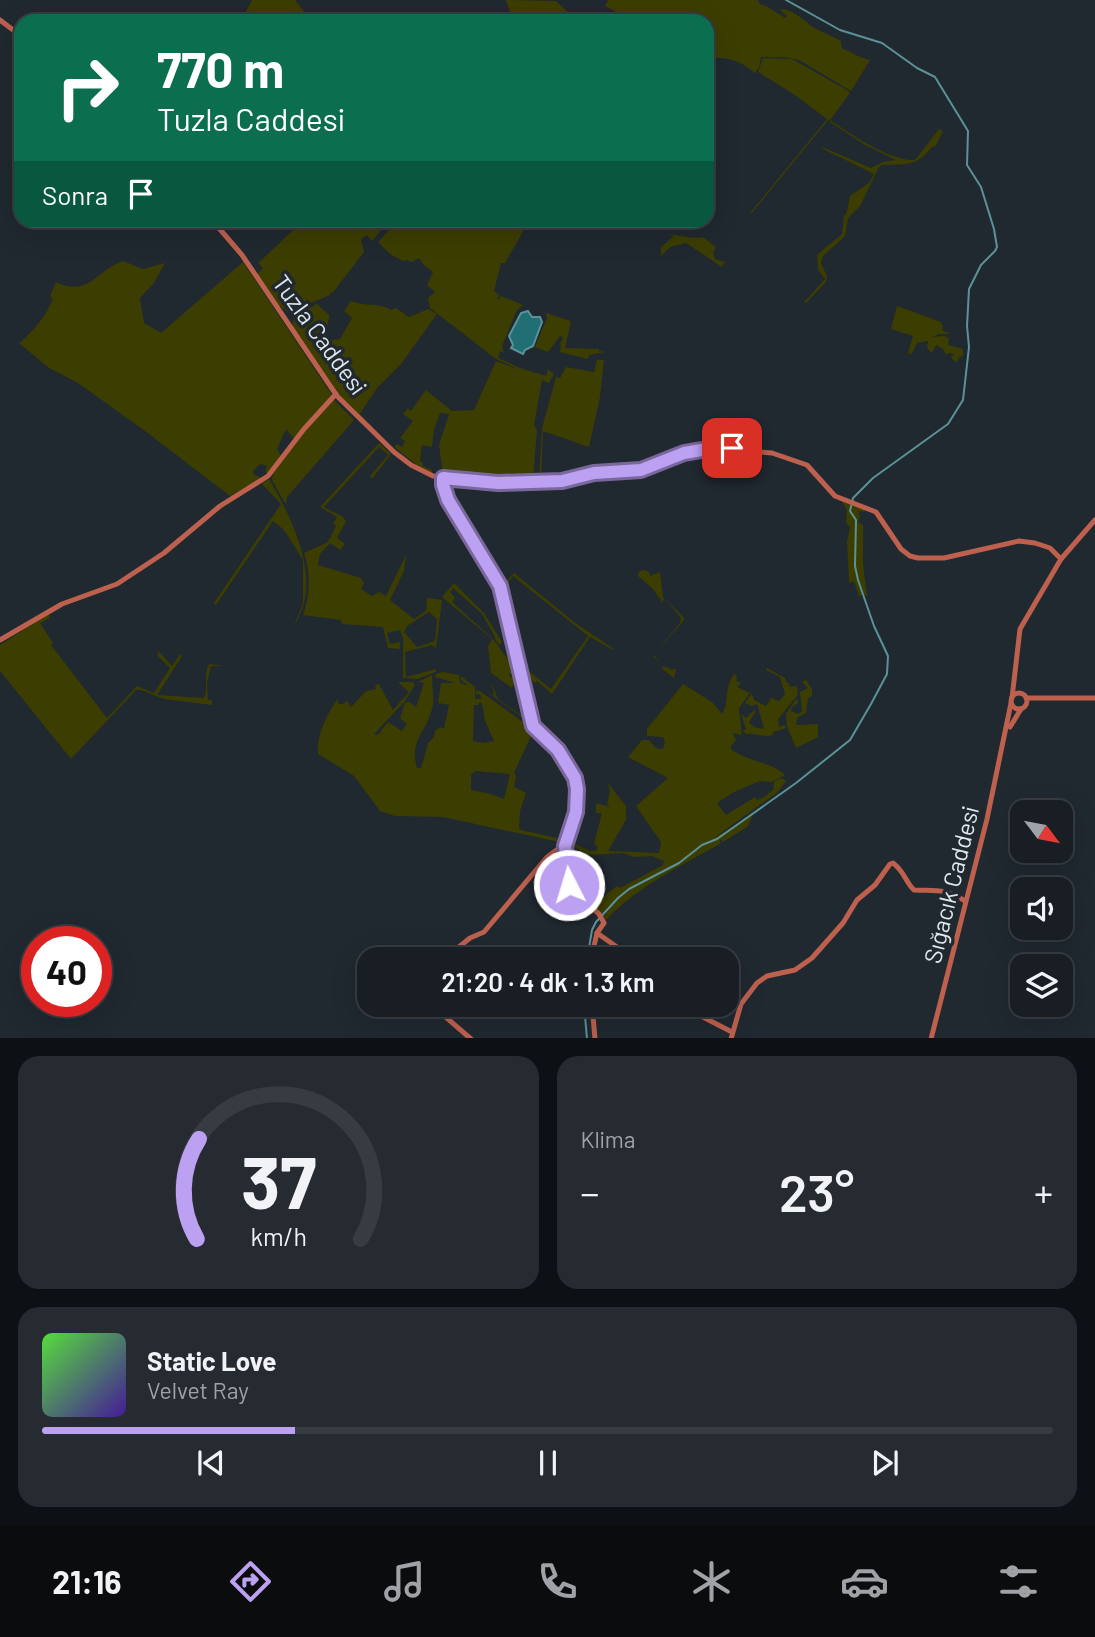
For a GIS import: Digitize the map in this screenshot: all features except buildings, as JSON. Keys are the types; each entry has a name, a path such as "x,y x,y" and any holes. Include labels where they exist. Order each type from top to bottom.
{"street":[{"path":"0,20 14,31"},
{"name":"Tuzla Caddesi","path":"219,228 242,255 335,394 411,465 433,476 498,483 562,481 594,473 641,470 684,453 713,448 772,453 800,461 814,471 835,496 876,512 884,520 901,549 918,558 944,558 1019,541 1035,542 1050,548 1061,559"},
{"path":"0,640 62,604 117,583 164,553 220,506 268,476 335,394"},
{"path":"443,478 448,500 500,586 533,726 558,750 575,778 576,812 565,846 570,888 599,914 604,923 597,933 594,947"},
{"path":"1005,740 1020,629 1061,559 1095,520"},
{"path":"1005,740 1013,720 1023,707 1024,696 1014,683"},
{"path":"1011,701 1017,694 1045,699 1095,698"},
{"path":"1011,701 1014,707 1023,707 1045,699"},
{"name":"Sığacık Caddesi","path":"931,1038 1005,740"},
{"path":"459,947 484,932 547,857 565,846"},
{"path":"702,1017 732,1035 741,1004 757,983 767,976 795,970 812,958 843,923 857,900 870,891 890,864 893,863 904,872 914,890 933,888 955,894 965,901"},
{"path":"597,933 617,947"},
{"path":"446,1017 471,1038"},
{"path":"593,1017 595,1038"}],"shaded area":[{"path":"252,0 295,0 306,14 245,14"},
{"path":"506,0 556,1 570,14 511,14"},
{"path":"608,0 758,0 760,4 785,18 787,16 779,9 794,13 815,28 841,41 843,49 870,60 851,91 799,60 783,57 761,57 755,73 733,60 714,58 714,14 613,14 615,11 605,6"},
{"path":"763,58 792,59 847,90 850,93 830,120 871,146 895,157 915,160 939,129 943,131 935,147 916,161 879,167 860,206 848,218 845,236 823,256 821,263 827,276 826,282 806,303 804,302 825,279 818,270 817,255 842,234 850,196 869,183 874,174 820,146 871,168 896,160 865,145 830,122 829,119 751,214 827,119 758,72"},
{"path":"296,228 383,228 372,241 367,235 361,239 364,252 334,291 288,312 278,305 257,274 263,268 258,263"},
{"path":"391,228 525,228 505,263 501,263 494,291 500,296 497,298 499,300 501,296 523,305 517,310 502,346 504,353 500,351 498,358 546,376 548,369 554,374 549,383 542,380 534,425 537,430 533,480 497,481 456,475 443,476 439,445 449,414 440,413 432,447 422,445 420,461 423,466 432,470 432,473 394,447 397,444 402,447 405,441 400,438 413,421 403,414 408,408 411,411 426,390 452,411 474,410 496,361 522,371 496,359 430,308 428,298 435,292 427,285 433,272 419,258 412,262 403,261 390,254 378,242"},
{"path":"666,234 703,237 716,247 713,253 715,259 725,262 722,267 686,243 670,247 661,256 661,247 674,236"},
{"path":"123,261 143,269 165,263 154,283 140,298 144,323 161,333 243,262 332,395 294,439 286,429 277,449 282,457 269,473 265,472 267,466 260,464 253,471 254,475 262,478 230,496 145,431 78,383 49,368 19,343 34,329 46,312 53,299 50,296 56,282 67,286 85,285"},
{"path":"351,301 391,310 396,308 409,317 428,309 437,314 401,364 377,388 360,414 384,439 341,397 292,326 294,317 317,304 329,315 327,334 333,340 340,339 352,318 344,311"},
{"path":"897,306 941,322 942,330 950,334 932,337 949,338 948,345 963,349 963,356 955,362 951,357 955,354 946,355 943,349 936,345 932,353 927,348 928,341 917,343 911,355 908,353 913,336 891,329"},
{"path":"546,313 571,321 565,348 599,349 605,352 589,355 588,359 560,352 563,338 560,336 548,352 535,347 547,318"},
{"path":"597,360 604,360 600,397 589,447 543,431 539,480 542,428 556,377 560,378 566,367 594,372"},
{"path":"334,400 354,420 287,497 286,505 272,480 273,474 298,438"},
{"path":"379,443 391,454 372,479 370,476 388,455 379,447 324,507 346,521 337,538 345,544 340,550 330,543 320,554 318,565 361,578 364,583 361,589 372,596 379,592 386,596 406,555 404,571 390,600 414,619 426,611 427,598 442,600 436,648 432,645 405,652 406,677 436,669 436,672 417,679 403,678 403,638 400,630 387,633 390,644 400,642 400,649 388,648 383,627 342,624 341,620 303,615 309,584 304,553 328,542 336,526 333,524 337,517 320,507","holes":["429,612 437,619 435,641 417,647 404,632 407,626"]},
{"path":"269,479 292,522 303,555 306,571 304,603 291,633 303,603 303,560 284,530 273,521 216,605 214,603 281,504 261,483"},
{"path":"841,500 863,507 865,512 858,511 858,522 863,525 863,564 867,596 855,571 862,595 859,596 854,581 849,583 847,542 850,527 846,523 847,510"},
{"path":"639,571 649,572 650,576 660,572 665,599 660,603 661,600 652,588 638,576"},
{"path":"514,573 574,622 614,649 590,637 552,694 524,674 517,651 519,650 524,667 551,689 588,636 513,576 504,588 516,645 502,586"},
{"path":"454,583 484,613 502,642 499,645 482,614 453,588 450,592 455,597 452,602 493,639 515,669 509,676 523,683 530,723 483,689 494,696 492,683 498,699 522,716 527,710 523,693 514,683 512,688 491,673 488,646 492,639 442,597"},
{"path":"665,599 685,619 654,655 660,664 653,656 680,623 681,618"},
{"path":"48,614 50,618 40,623 53,643 51,645 107,718 137,686 154,693 170,668 157,655 159,653 153,645 172,666 180,654 182,656 157,695 204,698 209,664 223,666 211,666 207,683 208,700 212,700 212,705 164,699 136,690 71,759 0,671 0,645"},
{"path":"661,665 671,669 668,670 676,669 674,678 661,668 664,668"},
{"path":"767,668 785,678 790,684 789,687 796,686 797,696 778,719 779,727 785,725 786,728 773,732 770,736 746,734 743,731 746,729 741,714 746,718 755,709 749,722 754,727 764,729 757,704 752,706 745,703 752,693 754,700 766,706 772,697 779,701 785,694 780,677 766,670"},
{"path":"443,672 459,675 460,683 469,686 461,680 461,676 475,687 475,699 481,699 480,694 476,695 476,691 480,691 538,733 531,736 514,773 514,787 526,793 520,811 519,828 566,840 564,843 443,817 395,816 380,811 354,776 318,754 323,725 338,699 338,704 347,701 351,707 366,691 376,689 375,685 379,684 393,710 409,692 398,682 413,682 415,685 405,701 374,734 378,735 388,722 402,731 407,724 400,718 405,703 409,702 416,707 424,683 418,682 432,675 433,705 415,750 417,768 421,768 428,743 434,737 435,731 440,727 444,729 449,705 438,703 441,683 456,683 435,677","holes":["482,703 485,721 494,741 473,741 474,705","475,771 510,774 504,799 471,790 471,775"]},
{"path":"734,674 737,676 736,681 741,683 737,687 750,693 739,708 742,735 732,733 736,740 731,749 785,775 771,782 760,781 717,803 726,815 755,797 757,800 764,797 773,790 774,781 782,778 786,781 778,792 714,838 753,815 747,827 723,842 720,839 720,844 645,887 606,920 603,914 605,916 609,909 602,914 577,892 596,906 600,899 617,886 620,888 663,865 664,861 652,856 634,857 623,853 589,855 572,846 570,861 566,845 577,812 573,771 583,773 577,778 579,806 569,842 596,851 598,847 594,844 602,813 596,813 596,803 610,807 607,804 610,791 608,783 626,806 626,820 608,851 659,853 661,842 636,806 668,778 628,757 642,740 649,740 656,748 663,749 663,737 647,736 647,729 683,684 712,702 722,714 731,680"},
{"path":"806,680 812,689 812,696 808,698 806,713 797,718 796,725 818,724 818,737 796,748 787,726 786,714 797,698 798,703 791,711 798,714 802,711 800,692 808,688 802,682"}],"water":[{"path":"528,311 532,317 540,317 542,322 533,346 523,354 511,348 513,345 509,336 521,313"}],"waterway":[{"path":"589,947 596,922 618,898 629,889 679,863 702,845 717,839 796,783 850,740 871,704 887,674 888,656 858,580 855,566 856,520 850,511 853,498 873,478 948,424 963,400 969,347 969,289 981,265 997,247 981,187 967,165 968,131 935,77 917,68 882,43 840,30 786,0"},
{"path":"585,1017 587,1038"}],"route":[{"path":"569,885 565,846 576,812 575,778 558,750 533,726 500,586 448,500 443,478 498,483 572,480 594,473 641,470 684,453 732,448"}]}
